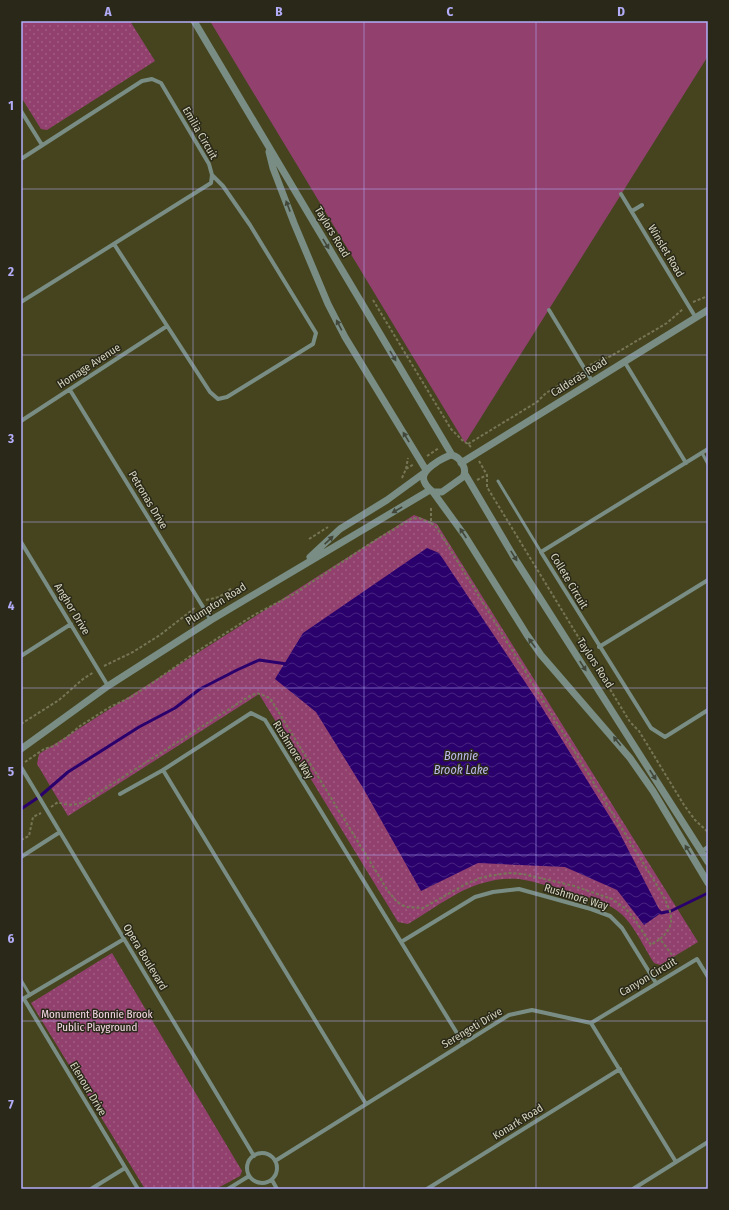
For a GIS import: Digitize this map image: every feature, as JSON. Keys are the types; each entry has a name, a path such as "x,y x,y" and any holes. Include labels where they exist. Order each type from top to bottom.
{"street":[{"name":"Taylors Road","path":"194,21 452,455"},
{"name":"Emilia Circuit","path":"21,159 142,81 152,78 161,83 209,164 212,175 211,183 21,302"},
{"path":"21,111 42,145"},
{"path":"267,144 273,168 328,304 345,337 420,460 425,472 424,482 450,513 541,655 609,732 635,764 653,791 708,883"},
{"path":"114,244 210,392 218,399 227,397 313,344 316,333 250,225 223,186 212,175"},
{"name":"Winslet Road","path":"621,194 696,318"},
{"path":"632,211 642,205"},
{"path":"549,310 592,381"},
{"name":"Calderas Road","path":"461,463 708,310"},
{"name":"Homage Avenue","path":"21,421 167,326"},
{"path":"624,362 686,463"},
{"name":"Petronas Drive","path":"70,390 211,620"},
{"name":"Collete Circuit","path":"708,449 541,552 650,728 665,737 708,710"},
{"path":"300,566 340,529 387,500 443,458 452,455 457,457 465,469 463,478 442,492 432,491"},
{"name":"Taylors Road","path":"465,474 532,586 705,849 708,862"},
{"name":"Plumpton Road","path":"21,749 108,686 211,620 300,566 432,491"},
{"name":"Anghor Drive","path":"21,542 108,686"},
{"path":"599,647 708,580"},
{"path":"21,656 71,624"},
{"name":"Rushmore Way","path":"163,770 251,713 264,720 401,942 475,897 493,892 519,889 591,908 610,916 622,928 656,983"},
{"name":"Opera Boulevard","path":"21,766 254,1156"},
{"path":"120,794 163,770 366,1104"},
{"path":"21,857 60,832"},
{"path":"22,1000 124,939"},
{"path":"401,942 463,1043"},
{"name":"Canyon Circuit","path":"591,1023 697,959 708,977"},
{"name":"Elenour Drive","path":"22,1000 138,1189"},
{"name":"Serengeti Drive","path":"275,1161 463,1043 509,1016 532,1010 591,1023"},
{"path":"591,1023 676,1162"},
{"name":"Konark Road","path":"427,1189 620,1069"},
{"path":"633,1189 708,1142"},
{"path":"263,1153 275,1161 277,1172 268,1183 258,1183 249,1176 247,1164 254,1156 263,1153"},
{"path":"91,1189 125,1168"},
{"path":"228,1189 249,1176"},
{"path":"272,1180 277,1189"}],"lane":[{"path":"702,453 708,464"},
{"path":"498,481 541,552"},
{"path":"21,980 30,995"}],"path":[{"path":"373,300 451,429 468,444"},
{"path":"406,469 459,436"},
{"path":"487,475 486,487 630,722 639,731 694,820 708,832"},
{"path":"431,508 431,523"},
{"path":"21,766 44,749 54,746 80,726 110,707 151,684 196,652 254,615 294,594 374,541 411,519 419,518 431,523 437,528 661,892 671,911 672,924 666,934 651,945 630,914 620,904 612,899 586,890 523,874 508,873 483,877 466,884 423,908 406,907 397,902 388,891 270,698 258,693 248,696 84,802 71,805 64,805 58,802 33,817 29,836 21,840"},
{"path":"21,724 59,700 84,678 106,664 132,652 160,635 200,603 219,597 232,588"},
{"path":"660,939 675,959"}],"green space":[{"path":"21,21 130,21 155,61 47,130 41,129 21,97"},
{"path":"210,21 708,21 708,56 465,443"},
{"path":"414,515 437,524 698,942 660,965 654,963 630,923 614,908 592,898 525,880 501,879 474,886 455,895 408,924 398,922 259,694 68,816 37,764 39,754"},
{"name":"Monument Bonnie Brook Public Playground","path":"112,953 242,1171 240,1176 216,1189 145,1189 31,1003"}],"water":[{"name":"Bonnie Brook Lake","path":"427,548 439,553 541,706 618,830 661,913 644,925 617,890 565,867 478,863 421,891 363,788 316,712 275,679 303,633"}],"waterway":[{"path":"21,809 39,797 68,772 139,727 175,708 200,689 259,660 287,664"},
{"path":"658,910 661,913 671,911 708,893"}]}
